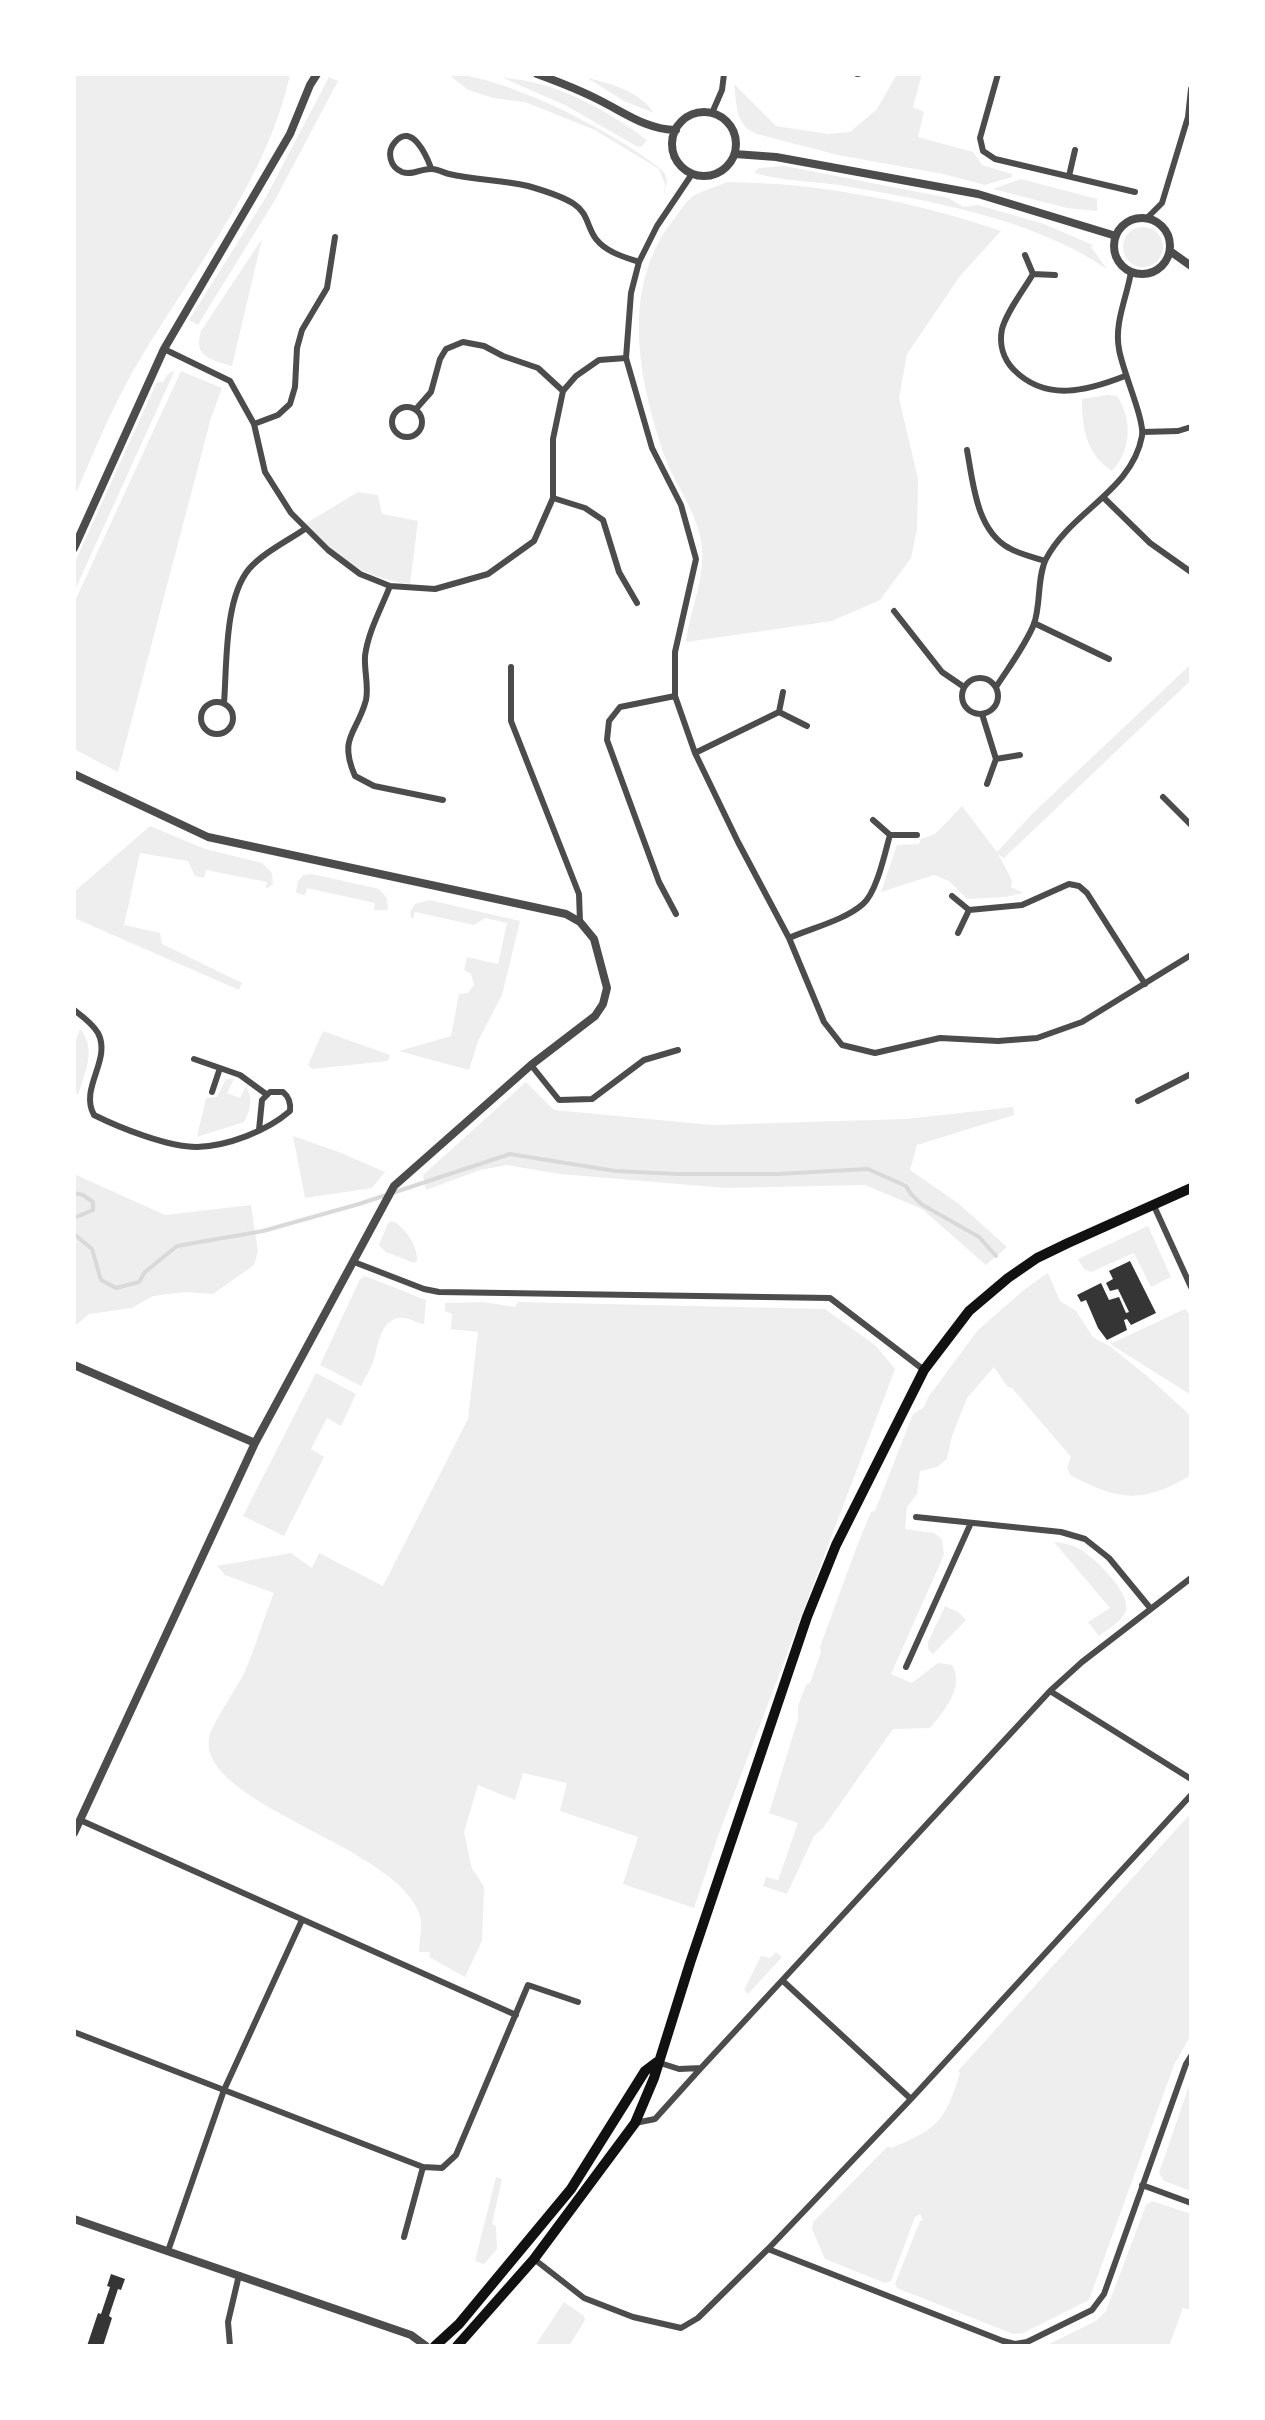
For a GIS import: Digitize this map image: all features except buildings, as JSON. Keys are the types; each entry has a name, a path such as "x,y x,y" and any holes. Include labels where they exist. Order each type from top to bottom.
{"main road":[{"path":"457,2346 534,2259 635,2123 654,2078 807,1617 836,1545 924,1370 969,1311 1037,1258 1191,1188"},
{"path":"435,2346 459,2324 571,2189 645,2071 657,2062"}],"street":[{"path":"310,74 310,85"},
{"path":"74,548 164,349 290,134 317,74"},
{"path":"537,74 652,126 676,130"},
{"path":"712,113 722,90 724,74"},
{"path":"998,74 980,138 983,151 995,159 1135,192"},
{"path":"1146,219 1162,203 1188,117 1191,89"},
{"path":"712,113 729,124 735,133 735,154 725,169 717,174 692,174 676,158 673,149 676,130 691,115 712,113"},
{"path":"431,168 420,144 411,138 401,137 394,142 391,162 398,170 415,173 431,168 449,174 529,186 575,204 587,217 596,239 615,254 639,262"},
{"path":"1069,176 1075,150"},
{"path":"735,154 776,157 978,194 1116,236"},
{"path":"692,174 657,226 639,262 631,293 626,358 652,448 681,505 696,559 675,652 675,696 695,753 789,938 824,1022 842,1045 875,1053 940,1038 998,1041 1037,1038 1082,1022 1191,955"},
{"path":"1146,219 1162,226 1170,251 1167,260 1154,272 1131,272 1117,259 1116,236 1128,222 1146,219"},
{"path":"254,424 278,415 290,404 295,387 297,348 302,330 327,288 335,237"},
{"path":"1170,251 1191,266"},
{"path":"1025,255 1033,274"},
{"path":"996,687 1034,623 1045,561 1065,531 1123,478 1137,457 1143,432 1125,376 1117,331 1131,272"},
{"path":"1033,274 1002,328 1001,345 1006,362 1023,379 1046,390 1072,391 1100,386 1125,376"},
{"path":"1033,274 1055,275"},
{"path":"416,409 431,392 446,349 463,342 484,346 538,368 563,391"},
{"path":"164,349 230,381 254,424 265,472 305,529 360,574 390,586 435,589 488,574 534,541 553,498 553,439 563,391 576,376 599,360 626,358"},
{"path":"399,409 416,409 421,416 419,432 412,436 396,432 394,415 399,409"},
{"path":"1143,432 1191,427"},
{"path":"967,450 977,503 989,530 1007,547 1045,561"},
{"path":"1103,497 1150,543 1191,572"},
{"path":"553,498 585,508 603,520 619,572 637,603"},
{"path":"224,703 214,702 205,707 201,716 203,725 210,732 220,734 228,729 233,720 231,710 224,703 229,629 237,589 249,569 305,529"},
{"path":"390,586 368,638 366,698 349,739 347,759 355,776 374,786 443,800"},
{"path":"894,611 942,672 964,687"},
{"path":"1034,623 1109,659"},
{"path":"511,667 511,721 579,894 580,922"},
{"path":"978,678 991,681 996,687 998,701 995,707 975,714 964,705 964,687 978,678"},
{"path":"779,712 783,692"},
{"path":"675,696 620,707 609,721 607,740 659,882 676,914"},
{"path":"695,753 779,712"},
{"path":"779,712 807,726"},
{"path":"982,714 996,759 987,784"},
{"path":"996,759 1020,755"},
{"path":"74,774 208,837 566,914 580,922 594,939 607,988 603,1004 595,1016 531,1065 394,1186 255,1443 74,1833"},
{"path":"1163,797 1191,825"},
{"path":"873,820 890,835 917,835"},
{"path":"789,938 844,915 864,903 872,890 890,835"},
{"path":"952,896 969,910 1022,905 1069,884 1079,886 1087,893 1145,984"},
{"path":"958,933 969,910"},
{"path":"74,1010 98,1033 101,1044 101,1056 88,1100 94,1115 182,1145 199,1147 259,1130 270,1126 290,1111 291,1102 283,1092 266,1094 260,1109 259,1130"},
{"path":"531,1065 559,1100 592,1099 644,1060 678,1050"},
{"path":"194,1059 240,1075 266,1094"},
{"path":"212,1092 220,1068"},
{"path":"1138,1101 1191,1074"},
{"path":"1154,1206 1191,1287"},
{"path":"354,1262 439,1292 830,1298 924,1370"},
{"path":"74,1365 255,1443"},
{"path":"916,1517 970,1525 1061,1532 1085,1539 1109,1558 1151,1609"},
{"path":"906,1667 970,1525"},
{"path":"635,2123 655,2119 1050,1691 1082,1662 1191,1578"},
{"path":"1050,1691 1191,1779"},
{"path":"534,2259 584,2298 633,2317 681,2328 698,2318 911,2099 1191,1795"},
{"path":"80,1820 516,2015"},
{"path":"168,2251 224,2090 302,1920"},
{"path":"783,1981 911,2099"},
{"path":"74,2032 423,2167 442,2168 456,2155 528,1985 578,2002"},
{"path":"768,2249 1003,2341 1015,2344 1027,2342 1092,2310 1104,2294 1191,2056"},
{"path":"657,2062 679,2069 701,2068"},
{"path":"404,2237 423,2167"},
{"path":"1142,2185 1191,2203"},
{"path":"74,2219 411,2335 426,2346"},
{"path":"230,2346 228,2322 239,2275"}],"shaded area":[{"path":"74,74 290,74 262,157 242,197 125,386 74,497"},
{"path":"448,74 499,84 592,125 664,172 667,180 664,195 665,184 659,169 595,130 525,102 493,98 468,90"},
{"path":"897,74 922,74 913,107 924,112 918,137 973,152 982,165 1012,174 1012,177 985,185 838,155 757,134 745,126 738,114 734,84 776,126 828,134 850,132 877,109"},
{"path":"329,77 338,81 275,200 198,325 189,320 266,197"},
{"path":"503,78 542,85 579,98 647,140 641,147 636,146 565,105"},
{"path":"587,78 633,94 654,113 624,101"},
{"path":"785,166 949,198 963,207 978,205 1044,224 1093,245 1091,247 1107,269 1045,236 978,214 873,191 754,172 759,168"},
{"path":"1021,179 1097,199 1097,211 1067,208 993,189"},
{"path":"727,182 797,186 866,196 934,211 1001,231 960,276 907,354 899,398 918,479 917,529 911,558 880,600 832,621 686,642 702,567 701,541 695,520 665,457 648,398 639,335 640,304 646,274 657,246 678,213 693,196"},
{"path":"1143,227 1157,233 1163,247 1157,261 1143,267 1129,261 1123,247 1129,233"},
{"path":"262,239 232,366 211,359 202,352 199,340 201,331"},
{"path":"175,370 74,592 74,564 157,382 163,382"},
{"path":"181,371 222,388 211,418 118,772 74,749 74,603"},
{"path":"1117,396 1122,405 1128,435 1123,454 1112,471 1096,457 1087,440 1082,410 1082,399"},
{"path":"358,492 378,495 382,514 418,521 410,584 379,577 352,564 327,547 305,524"},
{"path":"1191,664 1191,680 1004,858 998,854 1012,880 1011,887 1023,893 967,899 949,881 934,875 881,892 897,845 919,844 921,839 935,834 962,806 997,852 1033,813"},
{"path":"150,826 205,849 262,863 272,873 273,884 266,888 267,882 206,870 204,878 195,876 188,861 140,853 124,925 160,933 162,944 242,983 239,990 74,918 74,892"},
{"path":"312,874 379,889 387,898 388,910 374,910 375,903 307,888 305,895 296,893 298,881 303,875"},
{"path":"429,900 520,921 502,995 478,1041 469,1070 399,1051 451,1036 459,994 468,993 474,985 471,974 464,970 467,957 498,964 507,923 485,918 474,925 415,912 411,918 410,912 415,904"},
{"path":"80,1029 89,1052 78,1095 74,1090 74,1045"},
{"path":"323,1031 390,1055 388,1061 312,1069 308,1065"},
{"path":"226,1079 234,1079 227,1093 240,1098 246,1086 248,1090 250,1108 244,1122 197,1137 206,1098 217,1097"},
{"path":"526,1082 554,1110 712,1125 906,1119 1013,1107 1014,1115 917,1145 910,1170 959,1204 1007,1247 986,1265 922,1209 865,1185 726,1188 560,1174 507,1165 480,1170 426,1190 423,1175"},
{"path":"293,1136 385,1172 372,1188 305,1198"},
{"path":"74,1174 165,1215 251,1205 258,1251 254,1265 213,1294 186,1292 153,1296 132,1308 89,1314 74,1327"},
{"path":"392,1221 402,1227 413,1244 417,1255 414,1263 386,1252 379,1245 388,1223"},
{"path":"1148,1226 1171,1277 1151,1287 1134,1253 1091,1272 1084,1269 1078,1259"},
{"path":"1048,1273 1060,1301 1076,1311 1093,1337 1111,1347 1147,1376 1191,1416 1191,1475 1159,1491 1131,1496 1103,1490 1070,1475 1067,1467 1071,1457 994,1367 967,1398 952,1436 947,1459 937,1467 920,1471 917,1494 907,1507 905,1529 934,1533 942,1539 944,1555 891,1674 912,1683 938,1663 952,1665 956,1681 951,1698 930,1728 893,1729 823,1828 814,1836 787,1894 763,1886 766,1877 778,1880 798,1823 769,1813 798,1719 798,1706 806,1685 810,1683 857,1545 871,1512 875,1511 913,1414 923,1408 978,1330"},
{"path":"365,1276 426,1300 424,1324 398,1318 383,1330 372,1365 361,1386 320,1365 360,1279"},
{"path":"483,1302 515,1307 518,1302 825,1309 876,1346 895,1369 718,1836 694,1908 623,1884 638,1837 560,1811 567,1783 523,1773 515,1800 478,1785 464,1832 472,1869 484,1886 482,1941 465,1977 429,1957 430,1952 419,1952 420,1916 405,1891 377,1868 235,1784 214,1762 209,1738 244,1673 274,1593 225,1575 217,1566 291,1553 312,1568 319,1553 383,1586 468,1419 478,1332 451,1329 452,1314 445,1311 445,1303"},
{"path":"1185,1309 1191,1316 1191,1395 1110,1344"},
{"path":"316,1373 356,1394 341,1426 327,1418 311,1449 324,1457 284,1536 243,1516"},
{"path":"1054,1542 1085,1552 1110,1575 1123,1594 1126,1610 1122,1618 1099,1636 1088,1622 1110,1608"},
{"path":"945,1606 966,1620 933,1654 928,1649 928,1642"},
{"path":"1191,1813 1191,2035 1174,2065 1089,2300 1023,2333 1013,2334 897,2288 895,2284 923,2220 920,2214 915,2217 891,2281 885,2283 825,2259 812,2229 813,2222 888,2146 891,2148 920,2135 938,2121 950,2102 960,2073 958,2071"},
{"path":"776,1952 782,1957 748,1994 744,1990 761,1956 770,1958"},
{"path":"1191,2080 1191,2191 1164,2181 1159,2173"},
{"path":"496,2177 502,2179 492,2224 496,2226 497,2249 484,2264 475,2261"},
{"path":"1152,2201 1191,2214 1191,2310 1183,2308 1169,2346 1045,2346 1096,2321 1106,2311 1146,2205"},
{"path":"564,2302 585,2320 569,2346 535,2346"}],"waterway":[{"path":"74,1234 92,1249 101,1280 116,1288 139,1282 145,1272 177,1246 263,1231 359,1204 510,1154 615,1171 678,1174 777,1174 868,1169 906,1186 921,1204 979,1237 996,1256"},
{"path":"74,1193 93,1202 93,1210 74,1218"}]}
